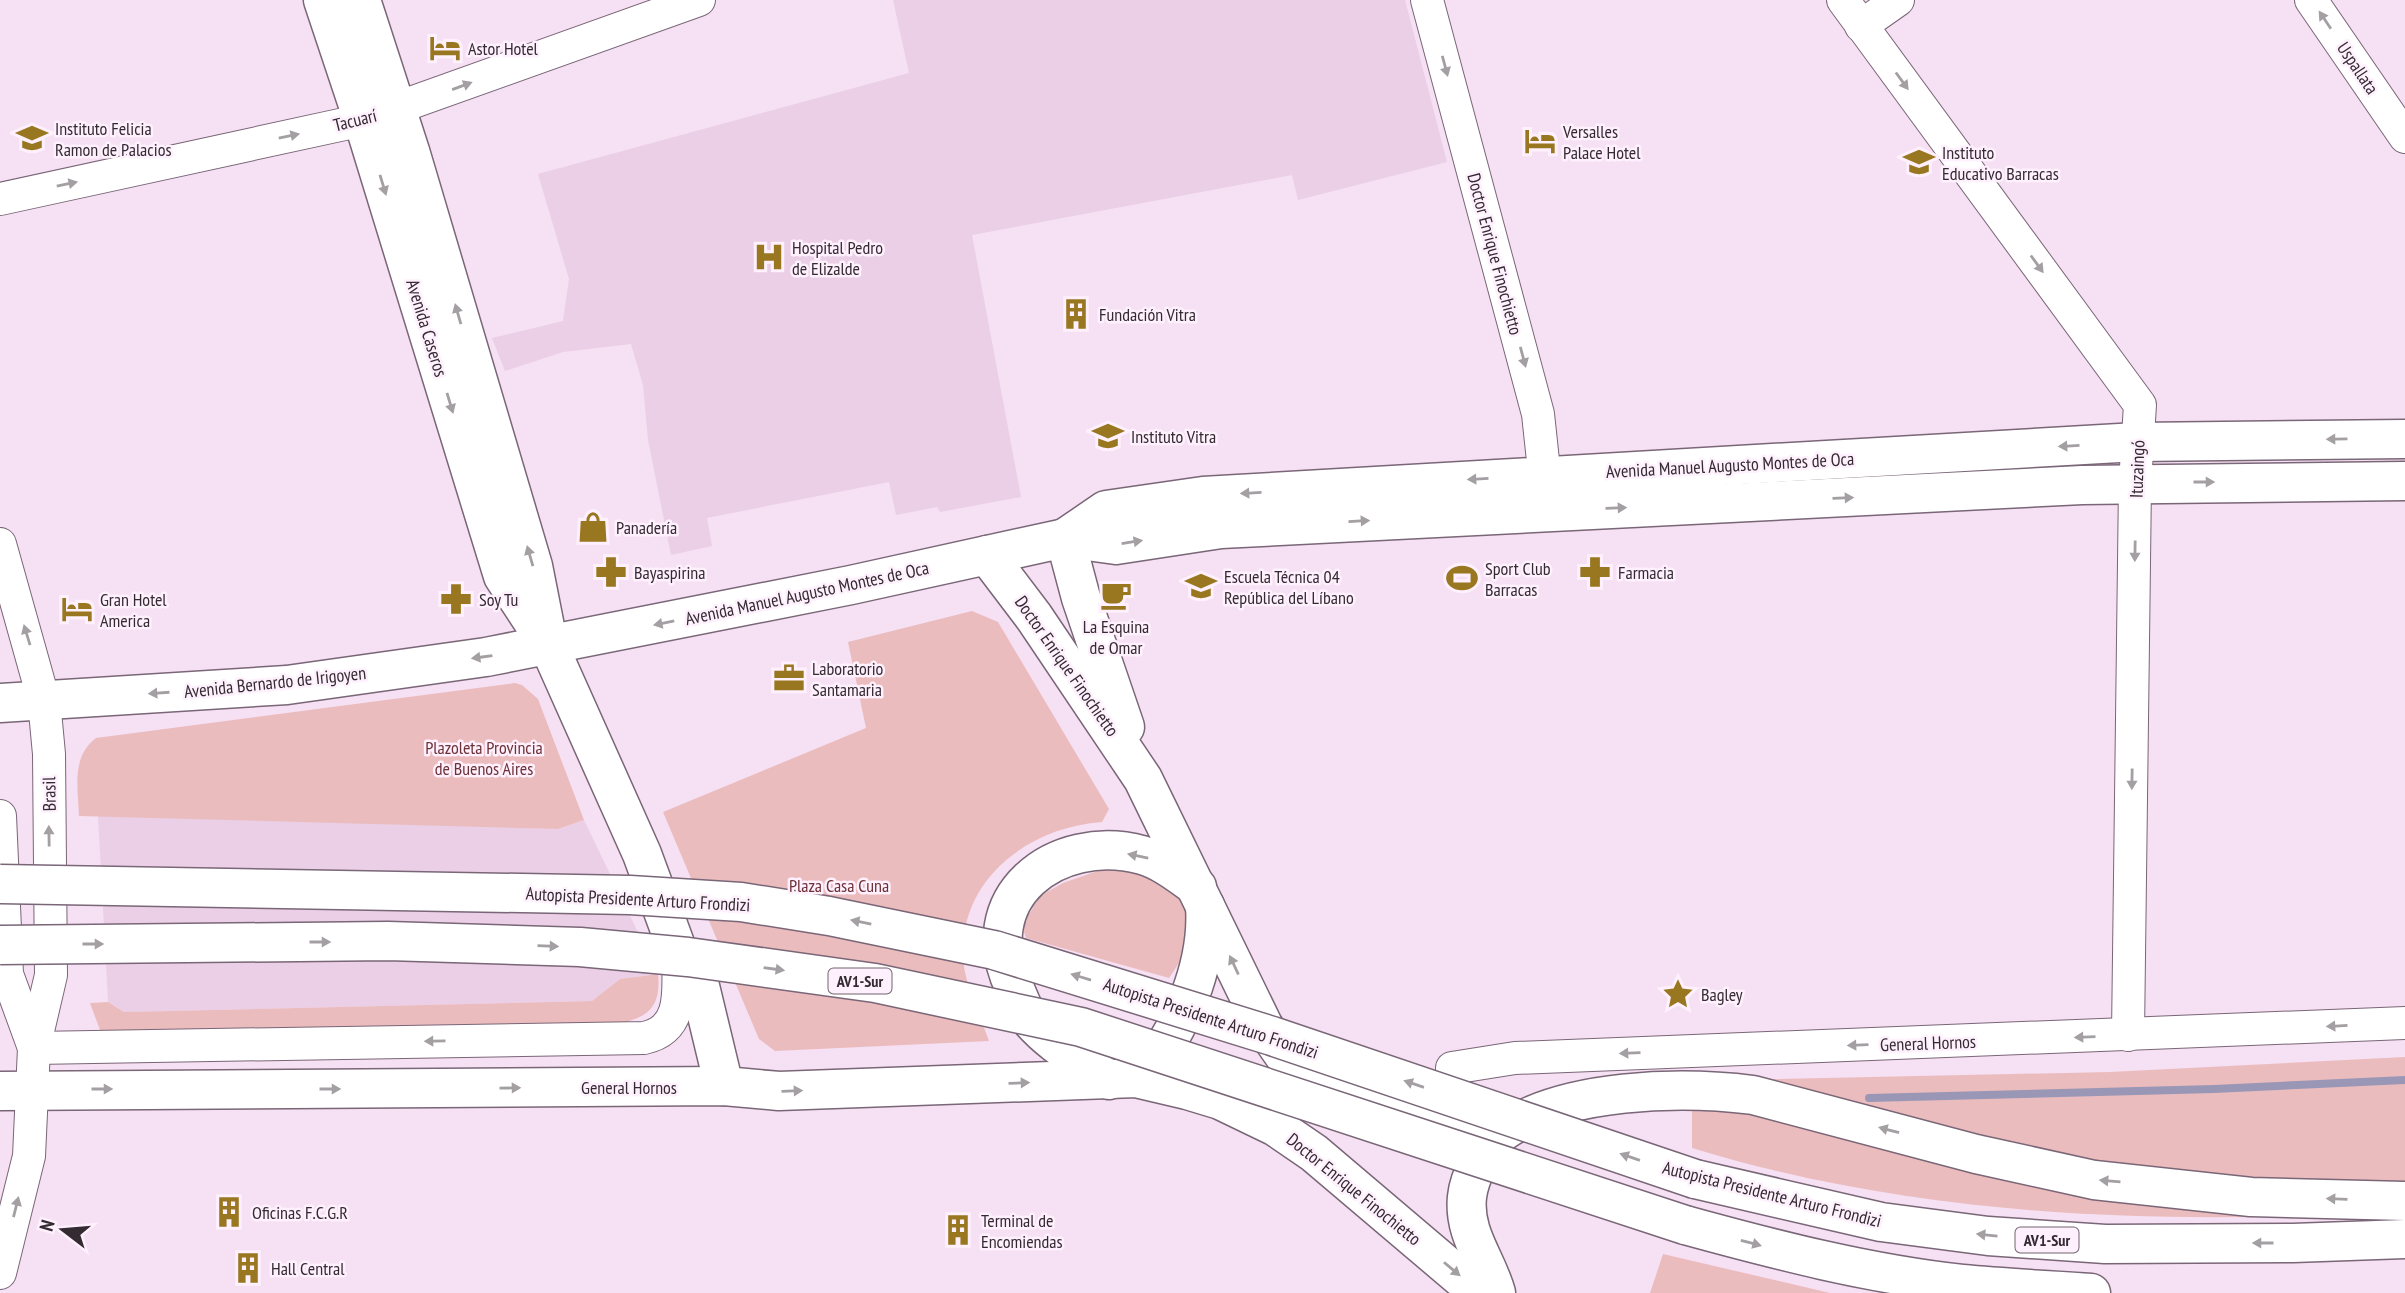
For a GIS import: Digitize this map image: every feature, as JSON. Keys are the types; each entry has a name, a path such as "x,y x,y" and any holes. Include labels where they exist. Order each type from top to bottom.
{"main road":[{"name":"Avenida Caseros","path":"323,0 380,114 533,566 549,646 642,854 678,952 698,978 724,1086"},
{"name":"Avenida Caseros","path":"361,0 380,114"},
{"name":"Avenida Manuel Augusto Montes de Oca","path":"549,646 1065,538 1116,545 1221,529 1547,493 2137,442 2405,439"},
{"name":"Avenida Manuel Augusto Montes de Oca","path":"1547,493 2405,481"},
{"name":"Doctor Enrique Finochietto","path":"1065,538 1081,598 1143,779"},
{"name":"Doctor Enrique Finochietto","path":"987,555 1034,617 1143,779 1264,1027 1306,1081 1333,1096 1446,1117 1519,1123"},
{"name":"Avenida Bernardo de Irigoyen","path":"0,703 287,685 549,646"},
{"path":"1105,851 1140,855 1165,864 1201,895 1203,946 1185,1004 1170,1036 1123,1079 1054,1042 1028,1016 1007,974 1000,939 1005,912 1013,896 1035,872 1071,856 1105,851"},
{"name":"Autopista Presidente Arturo Frondizi","path":"0,884 630,895 741,902 829,916 994,950 1272,1036 1695,1179 1881,1222 1988,1236 2105,1244 2293,1243 2405,1238"},
{"name":"AV1-Sur","path":"0,944 388,942 580,947 688,957 875,982 1081,1027 1685,1225 1780,1251 1961,1284 2091,1293"},
{"name":"General Hornos","path":"17,1090 724,1086 779,1091 1123,1079 1220,1100"},
{"path":"1496,1293 1477,1252 1468,1222 1467,1196 1475,1172 1500,1133 1556,1109 1614,1094 1719,1091 1797,1104 1976,1154 2094,1180 2251,1197 2405,1201"},
{"name":"Doctor Enrique Finochietto","path":"1220,1100 1276,1127 1314,1153 1479,1293"}],"street":[{"name":"Tacuarí","path":"0,199 380,114 699,0"},
{"name":"Doctor Enrique Finochietto","path":"1427,0 1538,414 1547,493"},
{"name":"Ituzaingó","path":"1843,0 2140,405 2136,483 2128,1035"},
{"path":"1861,26 1898,0"},
{"name":"Uspallata","path":"2311,0 2405,137"},
{"name":"Brasil","path":"0,544 44,701 48,754 51,975 34,1048 17,1090 29,1156 0,1273"},
{"name":"Brasil","path":"0,816 6,974 34,1048"},
{"path":"34,1048 644,1038 660,1034 668,1027 675,1013 678,952"},
{"name":"General Hornos","path":"1452,1068 1515,1058 2405,1023"}],"shaded area":[{"name":"Hospital Pedro de Elizalde","path":"893,0 1405,0 1447,162 1298,200 1292,175 972,235 1021,497 940,512 937,507 896,515 889,482 707,518 712,546 671,555 648,440 643,385 631,344 563,352 505,371 492,338 563,321 569,279 538,174 909,73"},
{"path":"98,815 558,829 584,820 658,974 620,979 592,1001 124,1012 108,1002"}],"green space":[{"name":"Plaza Casa Cuna","path":"972,611 998,622 1109,809 1102,822 1049,834 1025,846 1004,862 986,882 973,904 965,930 964,969 989,1041 775,1051 759,1039 663,812 866,728 848,642"},
{"name":"Plazoleta Provincia de Buenos Aires","path":"515,683 522,685 538,699 584,820 558,829 79,816 79,764 88,746 96,738"},
{"path":"1103,869 1136,869 1151,873 1169,886 1183,904 1190,924 1189,940 1182,958 1169,978 1026,938 1022,926 1040,896 1063,883"},
{"path":"658,974 658,993 652,1007 640,1017 622,1023 111,1036 100,1030 90,1003 108,1002 124,1012 592,1001 620,979"},
{"path":"2405,1057 2405,1186 2263,1182 2071,1162 1734,1080 2110,1072"},
{"path":"1733,1104 2328,1215 2168,1217 2007,1208 1848,1186 1769,1169 1692,1148 1692,1108"},
{"path":"1663,1254 1830,1293 1650,1293"}],"waterway":[{"path":"1869,1098 2214,1089 2405,1080"}],"place":[{"name":"Astor Hotel","path":"445,48"},
{"name":"Instituto Felicia Ramon de Palacios","path":"32,138"},
{"name":"Versalles Palace Hotel","path":"1540,141"},
{"name":"Instituto Educativo Barracas","path":"1919,162"},
{"name":"Hospital Pedro de Elizalde","path":"769,257"},
{"name":"Fundación Vitra","path":"1076,314"},
{"name":"Instituto Vitra","path":"1108,436"},
{"name":"Panadería","path":"593,527"},
{"name":"Bayaspirina","path":"611,572"},
{"name":"Farmacia","path":"1595,572"},
{"name":"Sport Club Barracas","path":"1462,578"},
{"name":"Escuela Técnica 04 República del Líbano","path":"1201,586"},
{"name":"La Esquina de Omar","path":"1116,595"},
{"name":"Soy Tu","path":"456,599"},
{"name":"Gran Hotel America","path":"77,609"},
{"name":"Laboratorio Santamaria","path":"789,678"},
{"name":"Bagley","path":"1678,994"},
{"name":"Oficinas F.C.G.R","path":"229,1212"},
{"name":"Terminal de Encomiendas","path":"958,1230"},
{"name":"Hall Central","path":"248,1268"}]}
